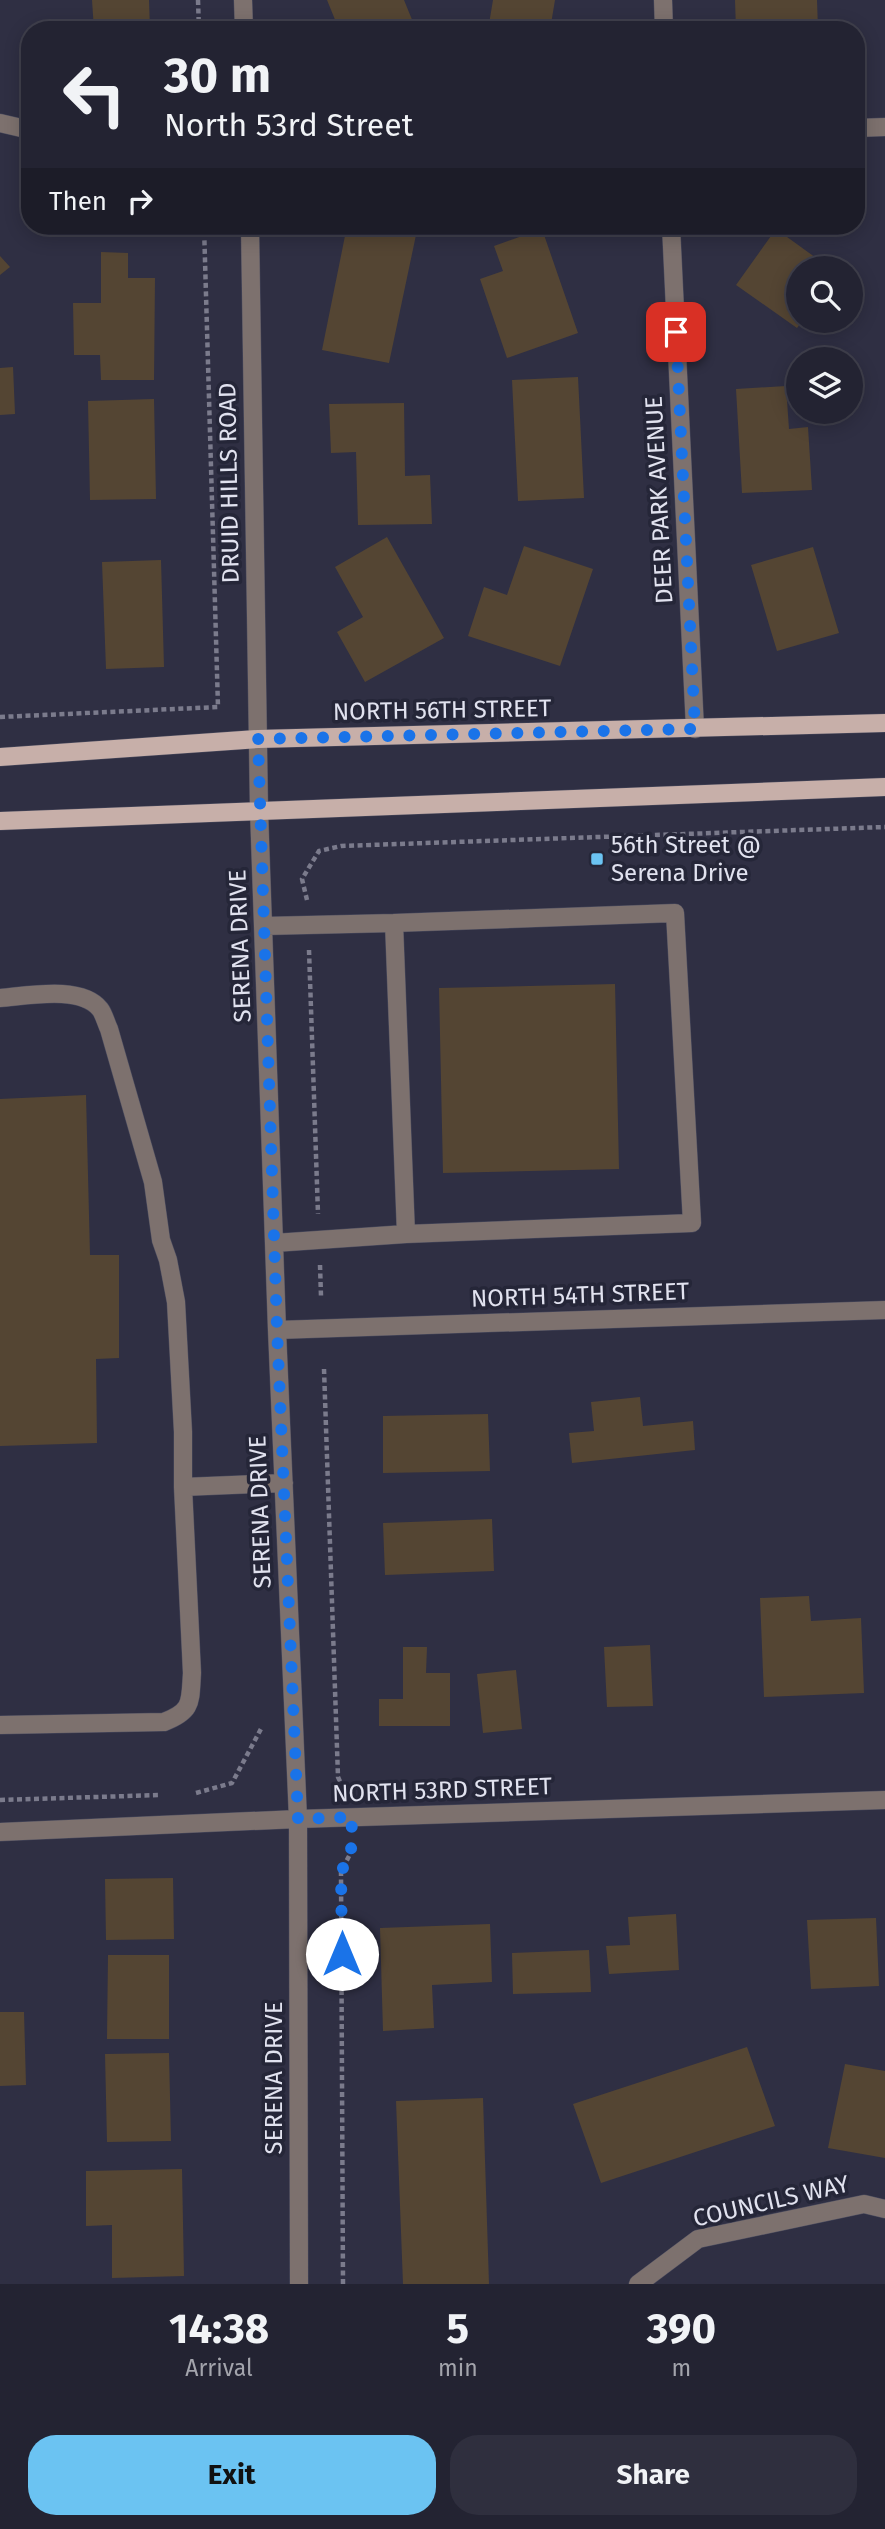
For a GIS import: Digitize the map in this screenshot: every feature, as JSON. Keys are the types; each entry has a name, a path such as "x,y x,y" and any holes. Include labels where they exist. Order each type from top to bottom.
{"main road":[{"name":"NORTH 56TH STREET","path":"0,757 258,739 885,723"},
{"path":"0,821 885,787"}],"street":[{"path":"243,0 244,21"},
{"path":"663,0 664,21"},
{"path":"0,123 21,128"},
{"path":"865,128 885,127"},
{"name":"DRUID HILLS ROAD","path":"250,235 258,739"},
{"name":"DEER PARK AVENUE","path":"671,235 695,729"},
{"name":"SERENA DRIVE","path":"258,739 277,1329 298,1819 299,2284"},
{"path":"264,926 675,913 692,1223 406,1234 274,1243"},
{"path":"394,923 406,1234"},
{"path":"0,998 66,994 85,998 99,1009 109,1029 153,1182 161,1240 168,1260 176,1302 192,1674 190,1702 181,1716 164,1722 0,1724"},
{"name":"NORTH 54TH STREET","path":"277,1329 885,1310"},
{"path":"183,1487 284,1483"},
{"name":"NORTH 53RD STREET","path":"0,1832 352,1817 885,1800"},
{"name":"COUNCILS WAY","path":"638,2284 698,2239 864,2204 885,2209"}],"path":[{"path":"198,0 199,21"},
{"path":"0,717 218,707 204,235"},
{"path":"324,1369 338,1777 352,1817 351,1852 341,1872 343,2284"},
{"path":"187,1794 201,1793 232,1783 262,1727"},
{"path":"0,1800 161,1795"}],"building":[{"path":"92,0 149,0 150,21 93,21"},
{"path":"327,0 404,0 413,21 336,21"},
{"path":"493,0 555,0 552,21 490,21"},
{"path":"735,0 817,0 818,21 736,21"},
{"path":"345,235 416,235 389,363 322,350"},
{"path":"525,235 544,235 578,333 507,358 480,279 503,271 494,246"},
{"path":"772,235 784,235 813,256 786,256 786,320 736,285"},
{"path":"101,252 128,253 128,278 155,278 154,380 101,380 100,355 74,355 73,303 101,303"},
{"path":"0,256 10,267 0,275"},
{"path":"13,367 15,414 0,415 0,368"},
{"path":"578,377 584,498 518,501 512,380"},
{"path":"786,386 786,424 789,424 789,429 808,427 812,490 742,493 736,389"},
{"path":"154,399 156,499 90,500 88,401"},
{"path":"404,403 405,476 430,475 432,524 358,525 356,452 331,453 329,404"},
{"path":"387,537 444,638 365,682 337,632 363,617 335,567"},
{"path":"524,546 593,569 560,666 468,636 484,587 507,595"},
{"path":"813,547 839,633 777,651 751,565"},
{"path":"161,560 164,667 106,669 102,562"},
{"path":"615,984 619,1169 443,1173 439,988"},
{"path":"86,1095 90,1255 119,1255 119,1358 96,1359 97,1443 0,1446 0,1099"},
{"path":"640,1397 643,1426 693,1421 695,1450 572,1463 569,1433 594,1431 591,1402"},
{"path":"488,1414 490,1471 383,1473 383,1416"},
{"path":"492,1519 494,1571 385,1575 383,1523"},
{"path":"809,1596 811,1621 861,1618 864,1693 764,1697 760,1598"},
{"path":"650,1645 653,1706 607,1707 604,1647"},
{"path":"403,1647 427,1647 426,1673 450,1673 450,1726 379,1726 379,1699 403,1699"},
{"path":"516,1670 522,1729 483,1733 477,1674"},
{"path":"173,1878 174,1939 106,1940 105,1879"},
{"path":"676,1914 679,1970 609,1974 606,1946 630,1945 628,1917"},
{"path":"876,1918 879,1986 811,1989 807,1920"},
{"path":"490,1924 492,1982 432,1985 434,2028 383,2031 380,1928"},
{"path":"589,1950 591,1992 513,1994 512,1953"},
{"path":"108,1955 169,1955 169,2039 107,2039"},
{"path":"0,2012 24,2012 26,2085 0,2086"},
{"path":"747,2047 775,2126 601,2183 573,2104"},
{"path":"169,2053 171,2141 107,2142 105,2054"},
{"path":"845,2064 885,2071 885,2158 828,2148"},
{"path":"483,2098 489,2284 403,2284 396,2101"},
{"path":"182,2169 184,2276 112,2278 112,2225 86,2226 86,2171"}],"place":[{"name":"56th Street @ Serena Drive","path":"597,859"}],"route":[{"path":"342,1954 341,1872 351,1852 352,1817 298,1819 277,1329 258,739 695,729 676,332"}]}
